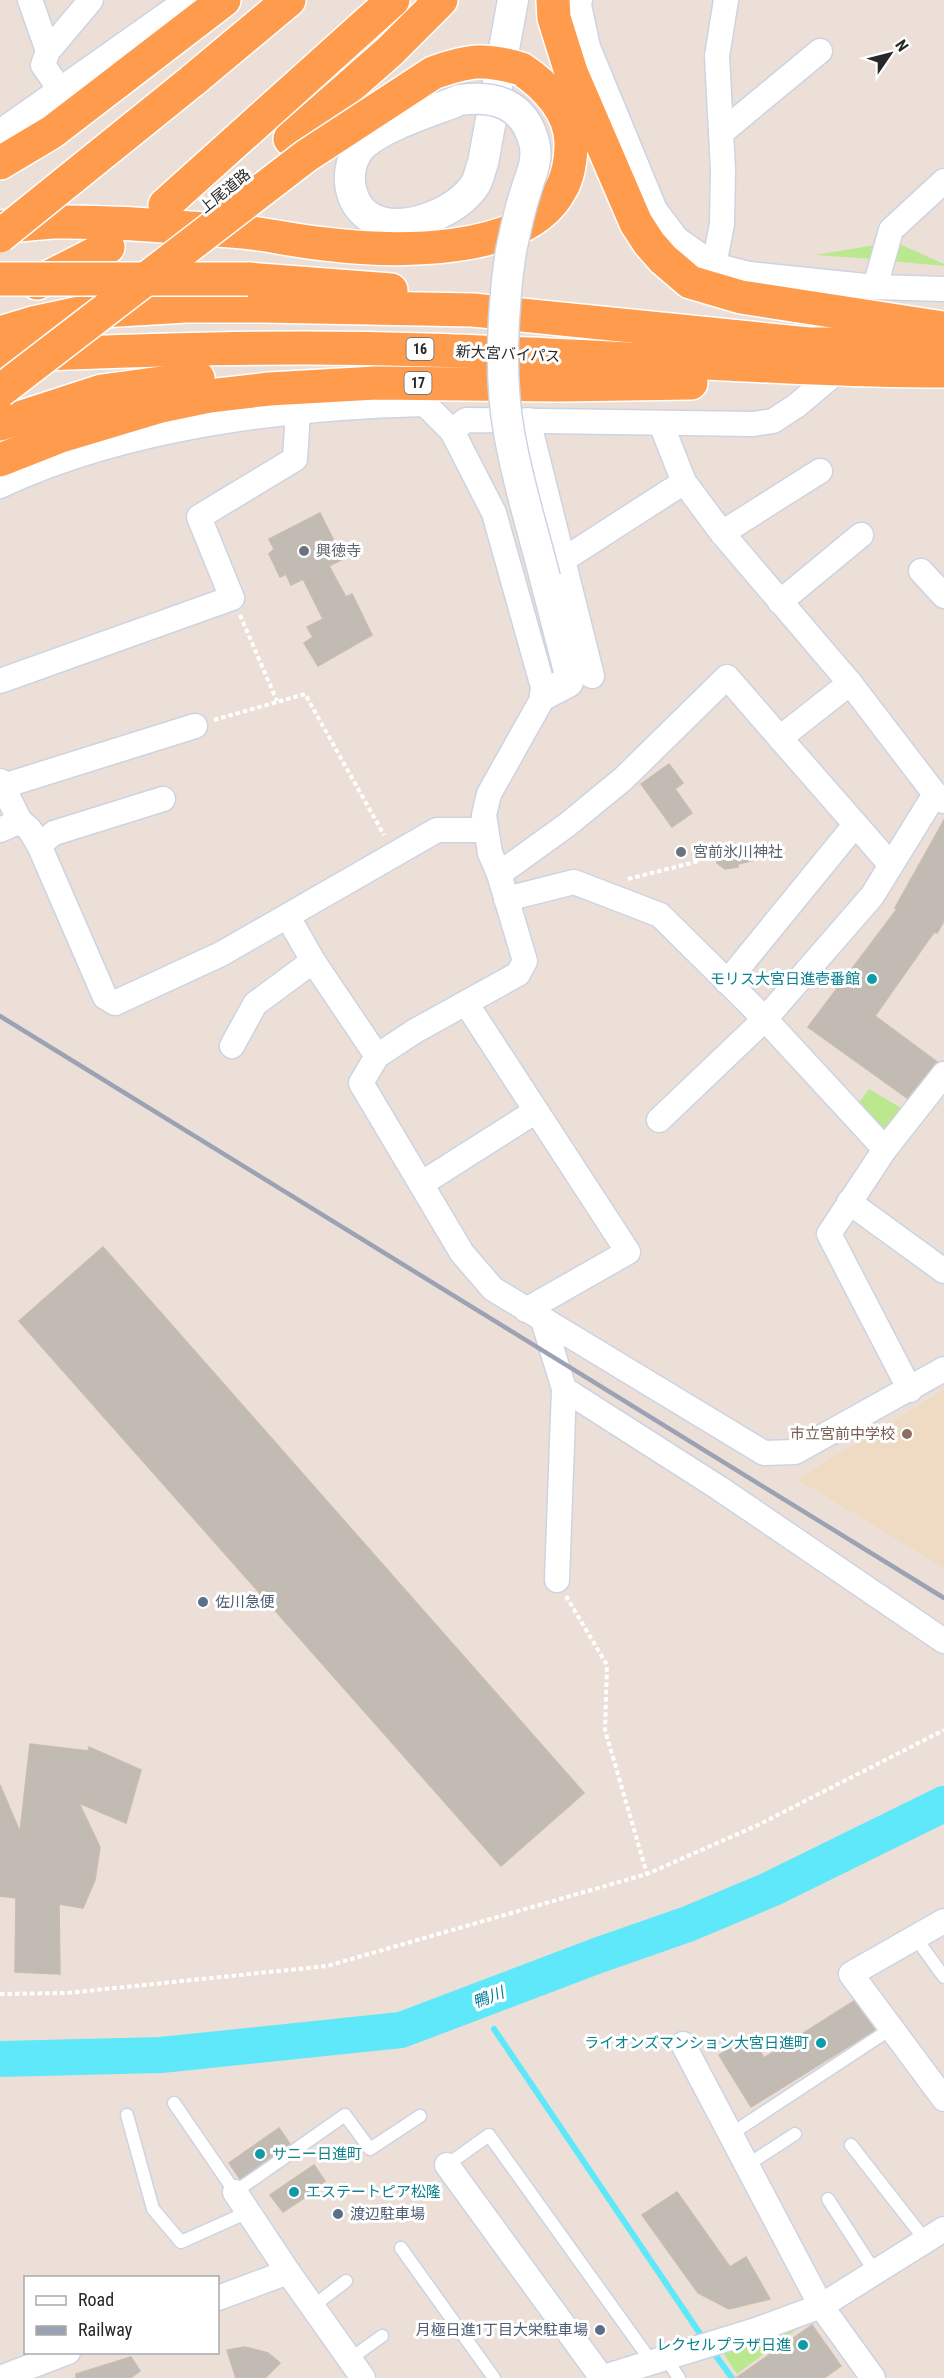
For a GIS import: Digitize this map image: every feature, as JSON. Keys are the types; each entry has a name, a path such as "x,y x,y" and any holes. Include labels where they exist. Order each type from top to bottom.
{"highway":[{"path":"0,163 52,132 224,0"},
{"path":"4,229 192,81 289,0"},
{"path":"165,205 393,0"},
{"name":"上尾道路","path":"0,373 290,138 390,51 441,0"},
{"path":"543,1 554,18 571,72 636,223 663,259 690,282 741,297 944,328"},
{"path":"0,391 306,156 433,73 452,66 488,60 521,69 537,79 560,108 571,143 570,160 561,190 550,204 530,222 503,235 470,242 398,249 326,244 234,231 54,222 4,229"},
{"path":"0,295 40,282 108,246"},
{"path":"0,279 256,293 421,293 473,310 808,344 944,344"},
{"path":"0,333 33,322 85,312 175,306 256,293"},
{"name":"新大宮バイパス","path":"0,356 210,348 324,348 429,350 839,370 944,371"},
{"name":"17","path":"2,467 61,436 171,404 209,396 269,389 387,383 560,385 781,381 839,370"},
{"path":"0,424 102,391 216,375 290,372 387,383"}],"street":[{"path":"30,0 48,51"},
{"path":"61,91 43,66 48,51 91,0"},
{"path":"0,132 187,0"},
{"path":"513,0 483,163 475,184 460,201 440,215 399,224 380,222 361,209 351,192 349,171 354,158 364,144 384,132 460,100 478,98 498,100 515,109 526,124 534,141 536,163 525,193 511,252 505,306 504,382 508,432 592,676"},
{"path":"580,0 579,5 588,47 655,210 677,239 714,265 749,274 874,288 944,289"},
{"path":"714,265 722,224 723,170 717,56 726,0"},
{"path":"722,133 820,51"},
{"path":"874,288 891,231 944,181"},
{"path":"452,431 466,420 661,424 753,424 773,421 796,406 839,370"},
{"path":"387,383 425,404 452,431 494,513 545,694"},
{"path":"2,467 60,462 157,435 234,420 388,405 425,404"},
{"path":"0,681 232,598 199,517 295,459 298,413"},
{"path":"528,420 570,675 568,682 545,694 489,794 484,816 490,853 499,874 525,961 518,974 377,1056 361,1083 462,1253 493,1288 764,1453 795,1452 944,1369"},
{"path":"659,1120 765,1019 872,896 939,797 850,683 722,533 684,482 661,424"},
{"path":"722,533 820,471"},
{"path":"554,569 684,482"},
{"path":"780,602 861,535"},
{"path":"921,571 944,596"},
{"path":"499,874 567,825 623,779 728,677 891,865"},
{"path":"780,738 850,683"},
{"path":"195,726 1,784 10,826 30,830 39,844 105,997 115,1003 221,954 437,830 486,830"},
{"path":"39,844 54,833 163,799"},
{"path":"727,982 855,825"},
{"path":"506,898 574,882 660,915 765,1019 885,1149"},
{"path":"288,917 313,961 377,1056"},
{"path":"232,1046 255,1004 313,961"},
{"path":"466,1003 628,1252 535,1315"},
{"path":"910,1390 829,1234 885,1149 944,1074"},
{"path":"421,1184 536,1111"},
{"path":"849,1202 944,1271"},
{"path":"535,1315 564,1389 557,1580"},
{"path":"564,1389 719,1488 944,1641"},
{"path":"944,1921 851,1974 944,2099"},
{"path":"683,2043 821,2306 873,2378"},
{"path":"447,2165 602,2378 756,2330 821,2306 935,2235"},
{"path":"235,2192 356,2369"},
{"path":"219,2298 288,2272"},
{"path":"0,2378 64,2354"}],"lane":[{"path":"915,1937 944,1977"},
{"path":"731,2134 892,2028"},
{"path":"174,2103 235,2192 345,2115 370,2149 420,2116"},
{"path":"127,2115 153,2209 181,2242 248,2212"},
{"path":"747,2165 795,2134"},
{"path":"447,2165 489,2135 658,2359 679,2378"},
{"path":"851,2145 935,2235"},
{"path":"828,2199 875,2272"},
{"path":"401,2248 494,2378"},
{"path":"312,2307 346,2281"},
{"path":"356,2369 382,2336"}],"path":[{"path":"232,598 277,702"},
{"path":"195,726 305,694 395,854"},
{"path":"592,889 699,861"},
{"path":"557,1580 606,1665 605,1730 647,1874"},
{"path":"0,1994 67,1994 327,1966 647,1874 758,1825 944,1730"}],"shaded area":[{"name":"市立宮前中学校","path":"944,1390 944,1568 797,1479"}],"green space":[{"path":"895,242 944,264 944,266 890,261"},
{"path":"875,245 874,259 815,255"},
{"path":"869,1089 906,1111 883,1139 856,1107"},
{"path":"808,2321 737,2374 719,2347"}],"building":[{"path":"320,513 343,559 329,566 346,597 352,594 372,635 318,666 304,643 313,637 307,627 323,619 303,579 291,585 286,574 280,577 269,554 274,549 269,539"},
{"path":"669,764 683,783 675,789 692,813 672,827 641,784"},
{"name":"モリス大宮日進壱番館","path":"944,820 944,921 875,1016 937,1062 907,1098 808,1027 897,909 895,908"},
{"path":"756,843 759,859 725,869 717,863 716,852 720,846 735,844 736,847"},
{"path":"103,1247 584,1793 501,1866 19,1321"},
{"path":"30,1744 88,1751 89,1747 141,1770 126,1823 79,1803 100,1847 95,1880 83,1908 59,1904 60,1974 15,1972 16,1898 0,1896 0,1785 20,1832"},
{"name":"ライオンズマンション大宮日進町","path":"854,2001 875,2030 751,2107 719,2055 751,2035 764,2058"},
{"name":"サニー日進町","path":"279,2128 290,2144 240,2179 229,2163"},
{"name":"エステートピア松隆","path":"314,2165 325,2181 317,2187 318,2189 283,2212 270,2195"},
{"path":"677,2192 730,2267 746,2257 770,2299 729,2309 698,2293 642,2215"},
{"name":"レクセルプラザ日進","path":"812,2325 841,2366 824,2378 736,2378"},
{"path":"245,2347 268,2353 280,2363 265,2378 236,2378 227,2350"},
{"path":"131,2357 140,2371 130,2378 76,2378 76,2374"}],"waterway":[{"name":"鴨川","path":"0,2059 161,2055 401,2030 688,1924 771,1889 944,1804"},
{"path":"494,2029 705,2341"},
{"path":"711,2349 732,2378"}],"railway":[{"path":"0,1016 944,1598"}],"place":[{"name":"興徳寺","path":"304,551"},
{"name":"宮前氷川神社","path":"681,852"},
{"name":"モリス大宮日進壱番館","path":"872,979"},
{"name":"市立宮前中学校","path":"907,1434"},
{"name":"佐川急便","path":"203,1602"},
{"name":"ライオンズマンション大宮日進町","path":"821,2043"},
{"name":"サニー日進町","path":"260,2154"},
{"name":"エステートピア松隆","path":"294,2192"},
{"name":"渡辺駐車場","path":"338,2214"},
{"name":"月極日進1丁目大栄駐車場","path":"600,2330"},
{"name":"レクセルプラザ日進","path":"803,2345"}]}
